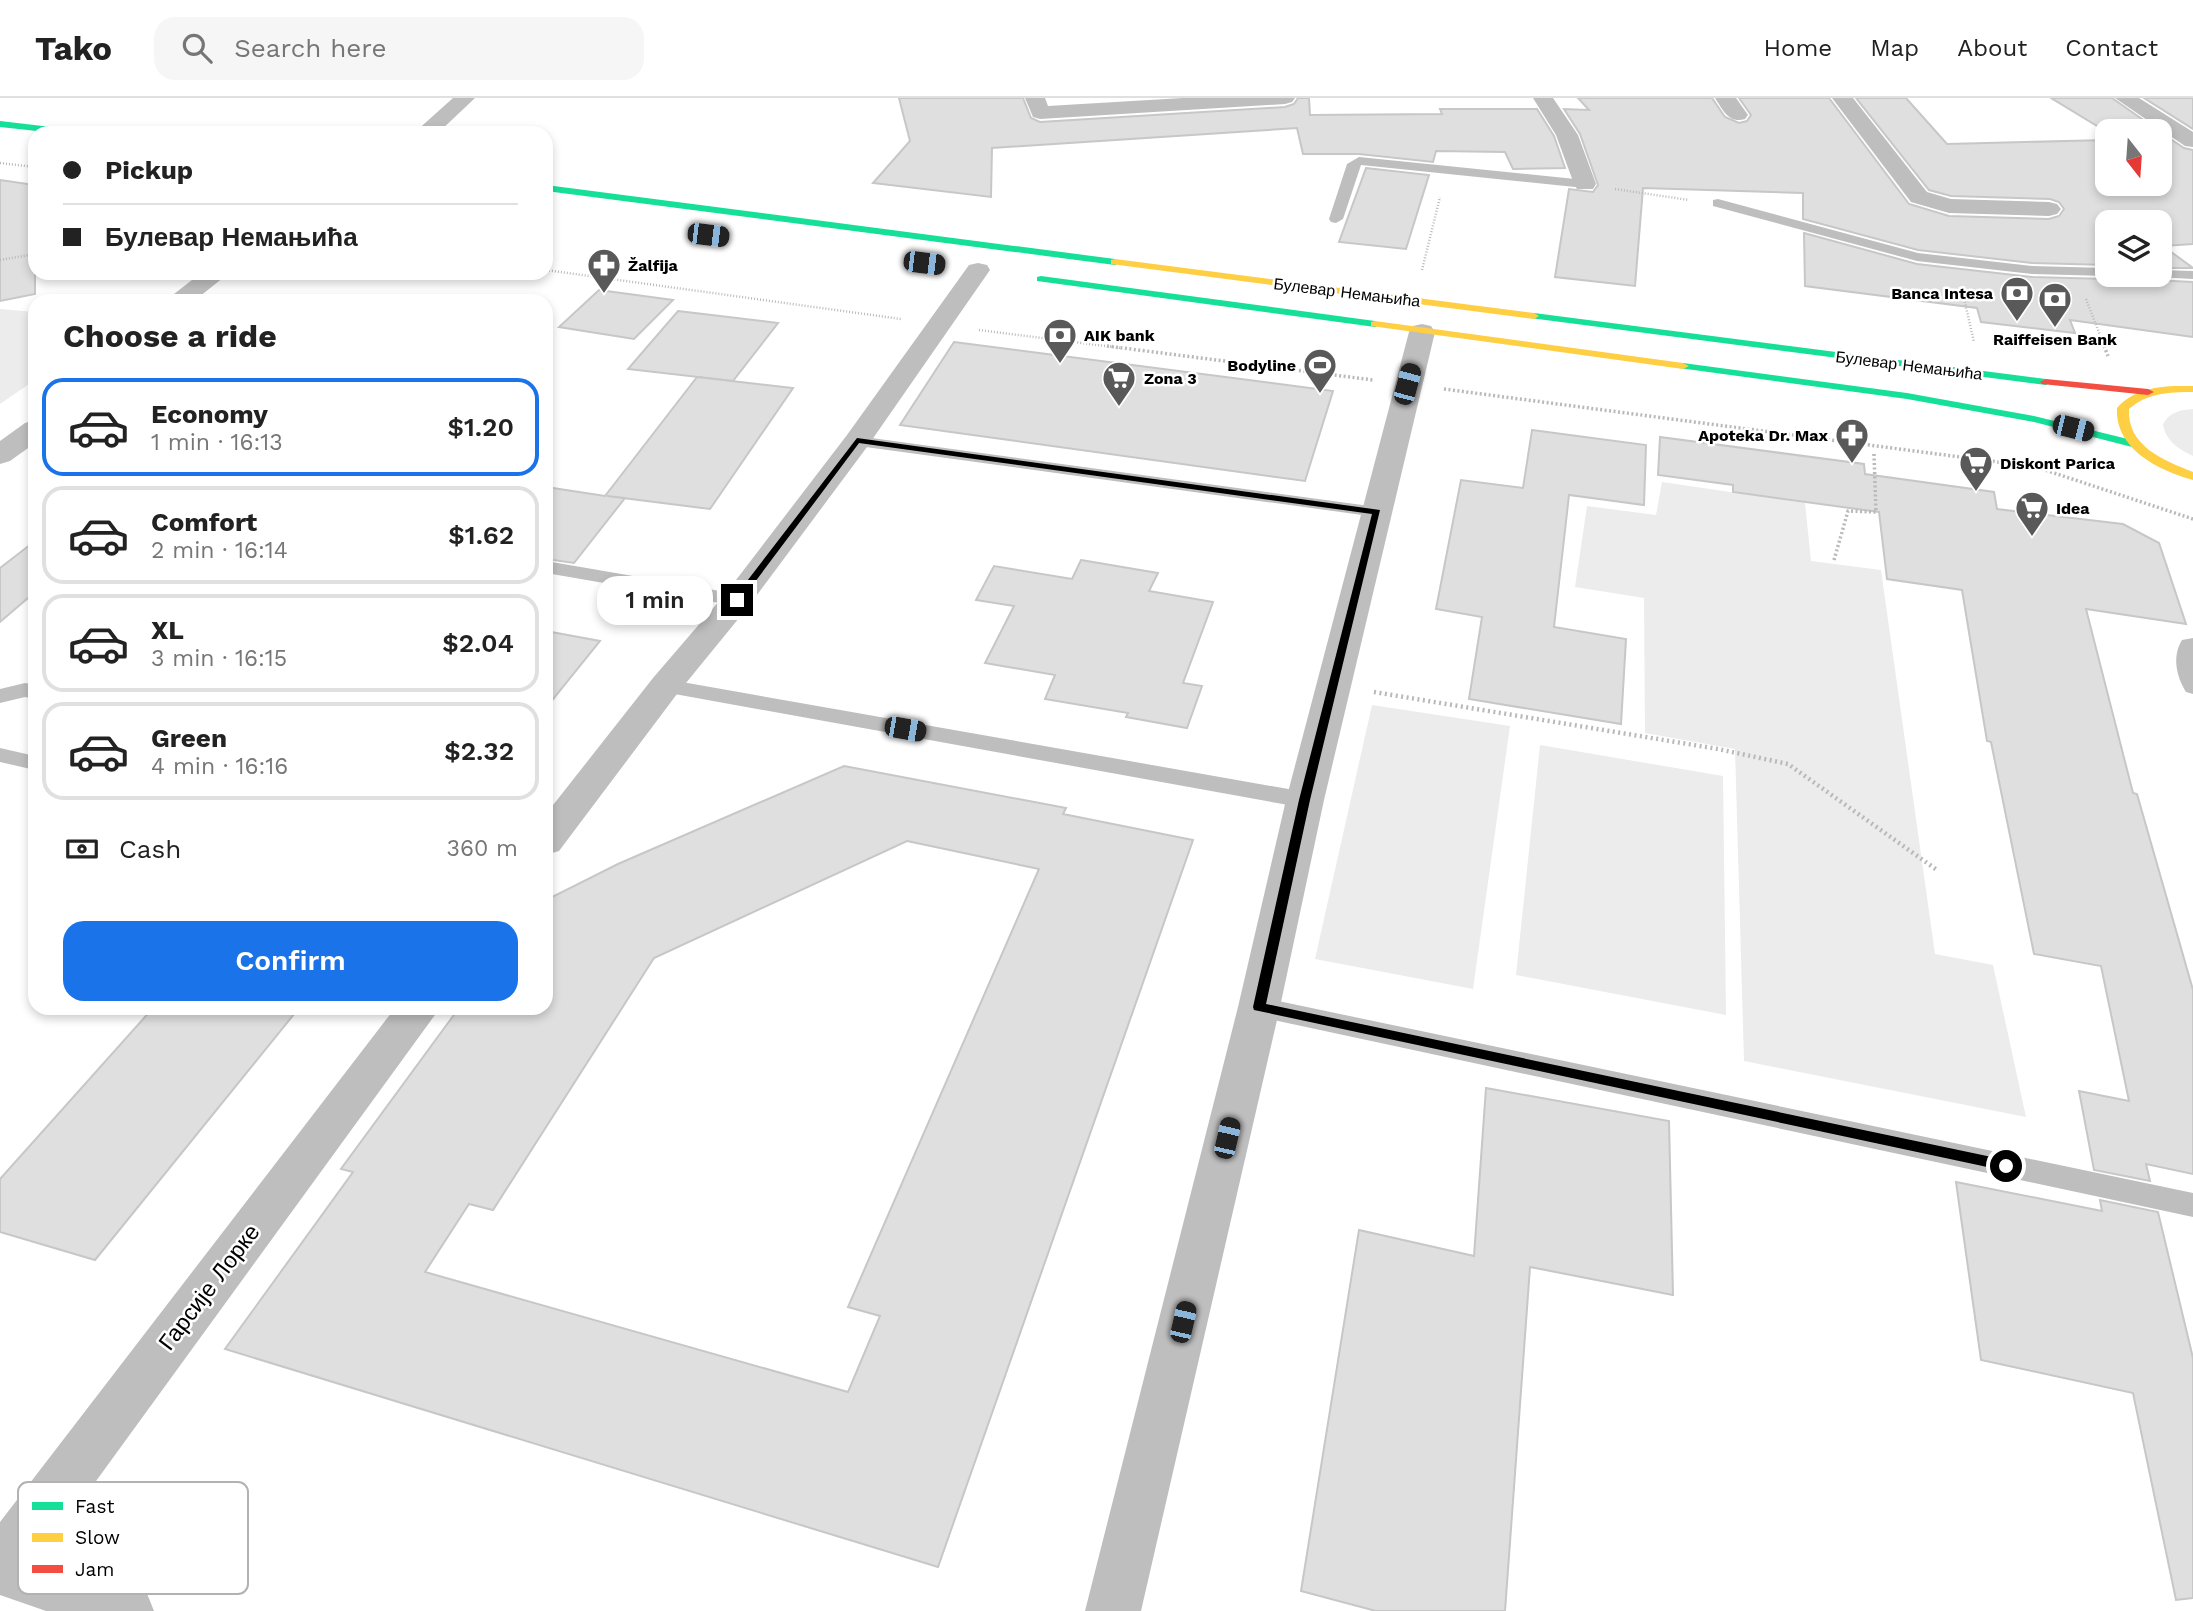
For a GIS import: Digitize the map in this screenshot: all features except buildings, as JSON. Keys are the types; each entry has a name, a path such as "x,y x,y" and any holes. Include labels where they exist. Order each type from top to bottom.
{"street":[{"path":"433,126 465,98"},
{"path":"1037,105 1286,98"},
{"path":"1544,98 1567,135 1585,184"},
{"path":"1725,98 1738,115"},
{"path":"1842,98 1919,197 1931,202 1958,206 2049,209"},
{"path":"2125,98 2193,141"},
{"path":"0,124 28,127"},
{"name":"Булевар Немањића","path":"553,189 2035,382 2148,392 2193,389"},
{"path":"553,832 665,686 737,600 857,441 978,271"},
{"name":"Булевар Немањића","path":"1019,276 1414,359 1966,405 2136,444"},
{"path":"188,294 208,280"},
{"path":"216,294 234,280"},
{"path":"1113,1611 1259,1007 1305,800 1414,359"},
{"path":"2148,392 2133,398 2123,407 2120,418 2124,430 2136,444 2193,485"},
{"path":"0,427 28,407"},
{"path":"0,455 28,434"},
{"path":"2163,463 2193,476"},
{"name":"Гарсије Лорке","path":"64,1482 414,1015"},
{"name":"Гарсије Лорке","path":"0,1567 18,1543"},
{"path":"0,1567 18,1573"},
{"path":"77,1594 126,1611"}],"lane":[{"path":"1336,219 1354,164 1359,161 1585,184"},
{"path":"1718,202 1917,257 2032,270 2095,272"},
{"path":"2172,274 2193,275"},
{"path":"857,441 1377,512"},
{"path":"553,568 737,600"},
{"path":"2193,644 2189,644 2185,662 2193,687"},
{"path":"665,686 1305,800"},
{"path":"0,696 28,691"},
{"path":"0,755 28,761"},
{"path":"1259,1007 2193,1205"}],"path":[{"path":"0,163 28,166"},
{"path":"1421,276 1447,169"},
{"path":"1585,184 1718,202"},
{"path":"0,260 28,255"},
{"path":"553,271 946,315 1414,359 2036,467 2193,519"},
{"path":"2076,272 2108,358"},
{"path":"1834,560 1848,510 1876,512 1874,454"},
{"path":"1335,686 1718,749 1788,764 1937,870"}],"shaded area":[{"path":"0,309 28,311 28,385 0,404"},
{"path":"2193,409 2193,456 2173,443 2166,435 2163,424 2176,412"},
{"path":"1662,482 1805,503 1811,561 1881,570 1935,954 1993,965 2026,1117 1744,1061 1735,749 1645,733 1644,598 1575,587 1587,506 1656,515"},
{"path":"1372,705 1510,726 1473,989 1315,959"},
{"path":"1540,745 1723,776 1726,1015 1516,975"}],"traffic: fast":[{"path":"0,124 28,127"},
{"path":"553,189 1115,262"},
{"path":"1041,279 1375,324"},
{"path":"1534,316 2046,382"},
{"path":"1683,366 1907,396 2034,419 2136,444"}],"traffic: slow":[{"path":"1115,262 1534,316"},
{"path":"1375,324 1683,366"},
{"path":"2193,389 2146,393 2123,408 2122,421 2126,433 2144,452 2193,476"}],"traffic: jam":[{"path":"2046,382 2148,392"}],"place":[{"name":"Žalfija","path":"604,295"},
{"name":"Banca Intesa","path":"2017,323"},
{"name":"Raiffeisen Bank","path":"2055,329"},
{"name":"AIK bank","path":"1060,365"},
{"name":"Bodyline","path":"1320,395"},
{"name":"Zona 3","path":"1119,408"},
{"name":"Apoteka Dr. Max","path":"1852,465"},
{"name":"Diskont Parica","path":"1976,493"},
{"name":"Idea","path":"2032,538"}],"route":[{"path":"737,600 857,441 1377,512 1305,800 1259,1007 2006,1166"}]}
